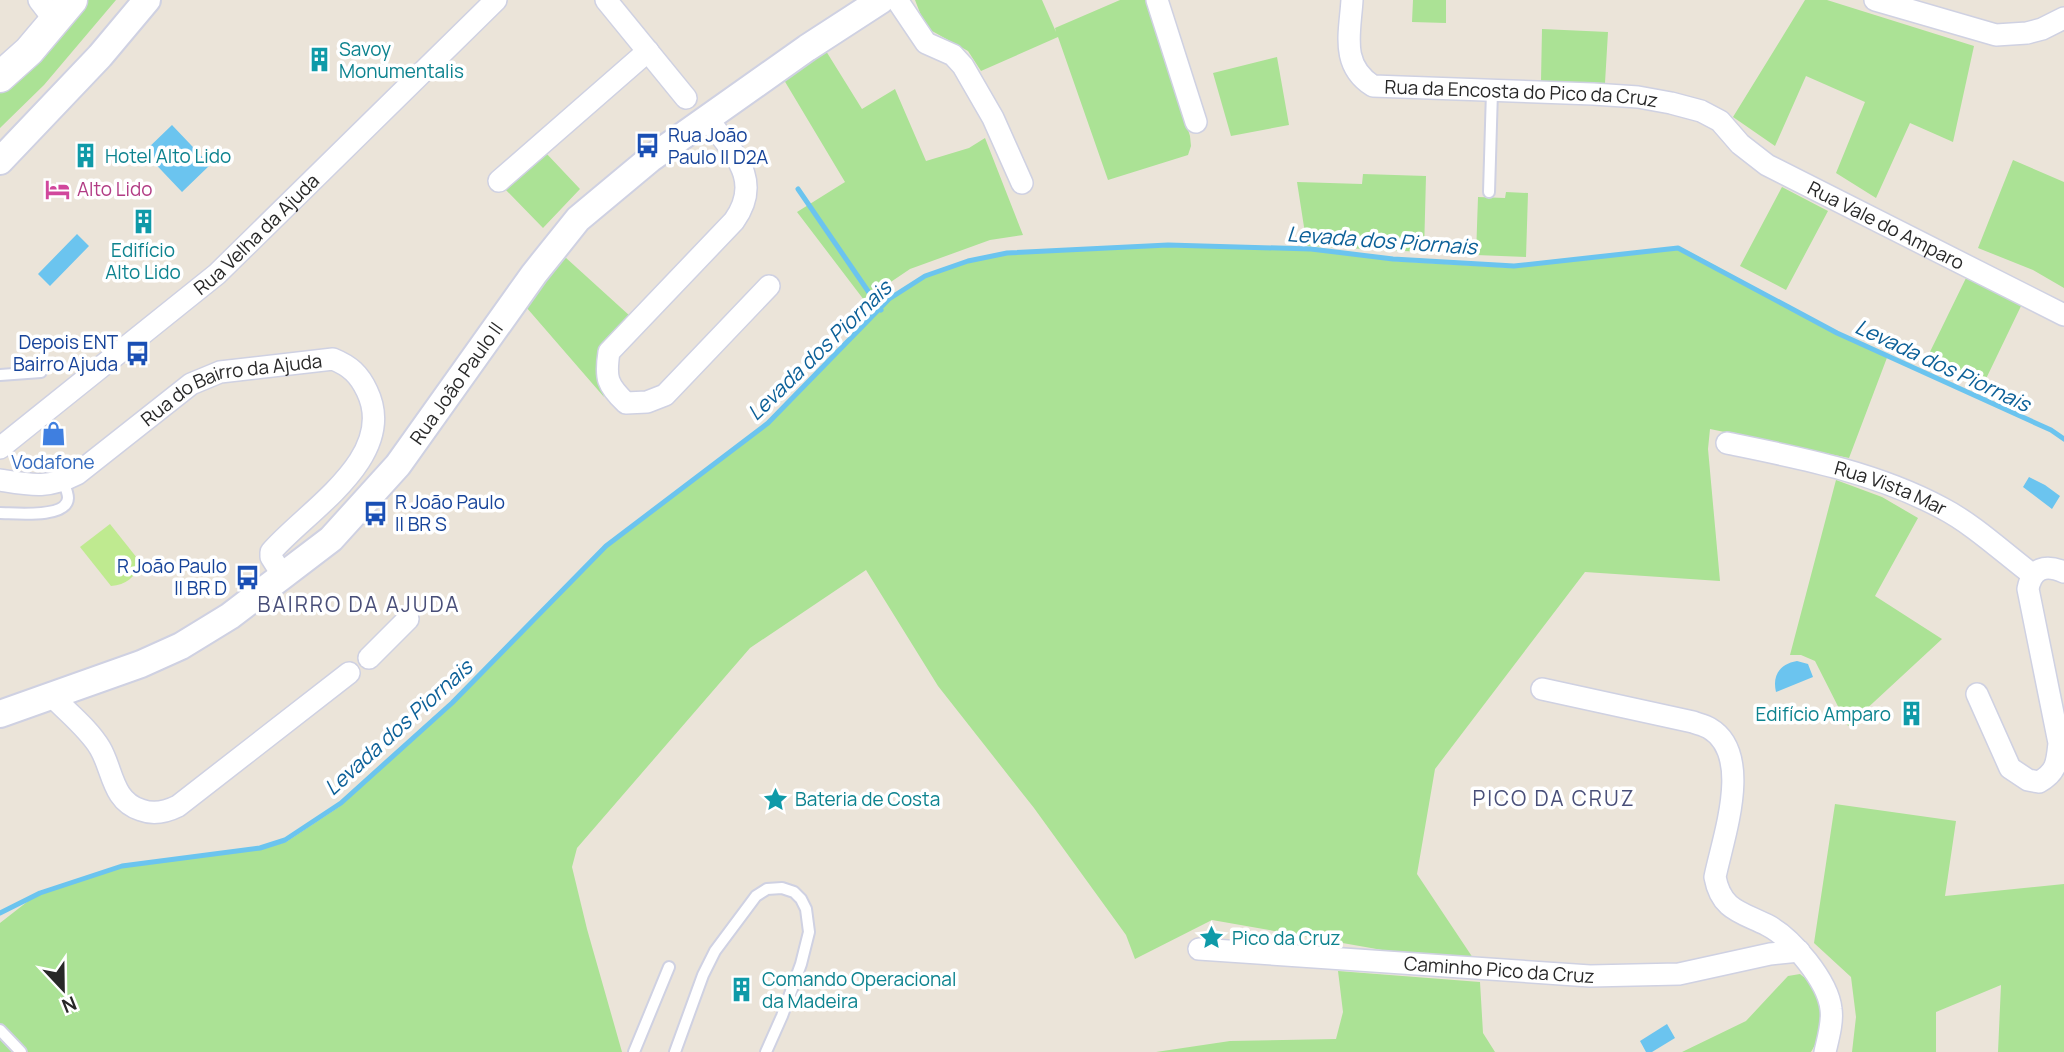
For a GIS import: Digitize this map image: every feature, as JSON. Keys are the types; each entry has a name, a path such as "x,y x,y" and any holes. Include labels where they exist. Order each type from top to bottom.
{"main road":[{"path":"0,77 29,51 55,7"}],"street":[{"path":"0,161 100,56 147,0"},
{"name":"Rua Velha da Ajuda","path":"1,445 217,274 496,0"},
{"path":"606,0 686,98"},
{"name":"Rua João Paulo II","path":"0,715 141,664 181,646 230,616 331,539 398,465 534,274 578,219 613,187 707,118 881,0"},
{"path":"897,0 926,43 953,55 963,66 993,118 1022,183"},
{"path":"1157,0 1196,122"},
{"name":"Rua da Encosta do Pico da Cruz","path":"1352,0 1349,50 1354,67 1365,81 1373,86 1638,97 1702,111 1720,121"},
{"path":"1875,0 1996,35 2027,33 2064,18"},
{"path":"499,181 648,51"},
{"path":"707,118 743,167 746,181 743,209 609,352 606,370 610,388 626,403 647,402 665,395 769,286"},
{"name":"Rua Vale do Amparo","path":"1720,121 1740,144 1768,165 2064,315"},
{"name":"Rua do Bairro da Ajuda","path":"0,480 47,486 63,481 77,474 191,384 220,372 333,359 347,365 360,376 372,401 374,422 367,444 346,482 271,552 271,557 283,576"},
{"name":"Rua Vista Mar","path":"1727,443 1824,463 1895,486 1944,509 2033,575"},
{"path":"1977,694 2010,768 2028,780 2039,782 2050,776 2057,763 2059,743 2028,589 2033,575 2042,568 2052,566 2064,572"},
{"path":"369,658 408,620"},
{"path":"51,695 99,748 122,799 145,812 162,812 178,806 349,673"},
{"path":"1542,689 1693,722 1709,728 1718,736 1731,759 1734,775 1733,792 1714,877 1717,889 1731,908 1768,925 1787,938 1818,978 1832,1010 1825,1052"},
{"name":"Caminho Pico da Cruz","path":"1199,949 1590,976 1679,974 1770,954 1799,951"}],"lane":[{"path":"1489,192 1492,91"},
{"path":"0,375 41,372"},
{"path":"0,513 46,513 57,510 67,502 63,481"},
{"path":"675,1052 703,975 715,951 756,896 767,890 782,888 794,892 801,899 806,909 810,932 787,1003 766,1052"},
{"path":"634,1052 669,967"},
{"path":"0,1030 21,1052"}],"green space":[{"path":"84,0 116,0 44,85 0,128 0,93 10,86"},
{"path":"915,0 1042,0 1056,32 1055,28 1120,0 1146,0 1190,136 1188,155 1108,180 1058,37 981,71 968,51 932,31 922,18"},
{"path":"1413,0 1446,0 1446,23 1412,22"},
{"path":"1805,0 1827,0 1974,46 1953,142 1910,123 1876,198 1836,173 1865,102 1806,76 1775,146 1733,117"},
{"path":"1542,29 1608,32 1605,83 1541,81"},
{"path":"826,51 862,109 895,89 926,161 969,148 985,138 1023,235 990,240 910,269 864,300 797,212 845,182 784,80"},
{"path":"1277,57 1289,125 1231,136 1213,73"},
{"path":"546,153 580,189 543,228 505,189"},
{"path":"2013,160 2064,182 2064,288 2033,270 1978,248"},
{"path":"1363,174 1426,176 1424,252 1307,246 1297,182 1362,184"},
{"path":"1782,187 1828,211 1786,290 1740,266"},
{"path":"1506,192 1528,193 1526,257 1476,255 1478,197 1505,198"},
{"path":"1167,247 1311,250 1393,261 1514,268 1678,248 1838,332 1888,355 1849,458 1710,429 1708,449 1720,581 1585,572 1435,769 1417,874 1479,967 1212,920 1135,959 1126,935 1034,808 938,686 866,570 750,648 577,848 572,867 622,1052 0,1052 0,923 41,891 123,864 261,849 286,842 339,807 453,704 607,547 768,424 890,300 926,277 969,262 1008,254"},
{"path":"565,257 630,316 607,340 596,369 604,397 526,307"},
{"path":"1966,278 2022,304 1983,385 1927,358"},
{"path":"1836,480 1882,497 1918,518 1875,596 1942,639 1848,726 1815,661 1801,655 1790,655"},
{"path":"110,524 141,563 129,579 111,586 80,547"},
{"path":"1835,804 1956,821 1945,896 2064,884 2064,1052 1998,1052 2001,985 1936,1012 1936,1052 1852,1052 1856,1017 1851,977 1814,943"},
{"path":"1338,971 1480,982 1483,1033 1495,1052 1156,1052 1230,1041 1336,1039 1343,1012"},
{"path":"1800,974 1817,989 1823,1003 1818,1038 1811,1052 1682,1052 1746,1021 1788,976"}],"water":[{"path":"172,125 210,165 182,192 144,152"},
{"path":"77,234 89,246 50,286 38,274"},
{"path":"2029,477 2060,496 2052,509 2023,487"},
{"path":"1797,661 1808,664 1813,677 1776,692 1775,680 1779,671"},
{"path":"1667,1024 1675,1038 1652,1052 1646,1052 1640,1041"}],"waterway":[{"path":"798,189 881,310"},
{"name":"Levada dos Piornais","path":"0,913 40,893 122,866 260,848 285,840 341,803 452,703 606,546 768,423 889,299 925,276 968,261 1007,253 1168,245 1311,249 1393,259 1514,266 1678,248 1837,333 2051,430 2064,439"}],"place":[{"name":"Savoy Monumentalis","path":"319,60"},
{"name":"Rua João Paulo II D2A","path":"648,146"},
{"name":"Hotel Alto Lido","path":"85,156"},
{"name":"Alto Lido","path":"57,189"},
{"name":"Edifício Alto Lido","path":"143,222"},
{"name":"Depois ENT Bairro Ajuda","path":"138,353"},
{"name":"Vodafone","path":"53,434"},
{"name":"R João Paulo II BR S","path":"375,513"},
{"name":"R João Paulo II BR D","path":"247,577"},
{"name":"Edifício Amparo","path":"1911,714"},
{"name":"Bateria de Costa","path":"775,799"},
{"name":"Pico da Cruz","path":"1212,938"},
{"name":"Comando Operacional da Madeira","path":"742,990"}],"district":[{"name":"BAIRRO DA AJUDA","path":"359,604"},
{"name":"PICO DA CRUZ","path":"1554,798"}]}
